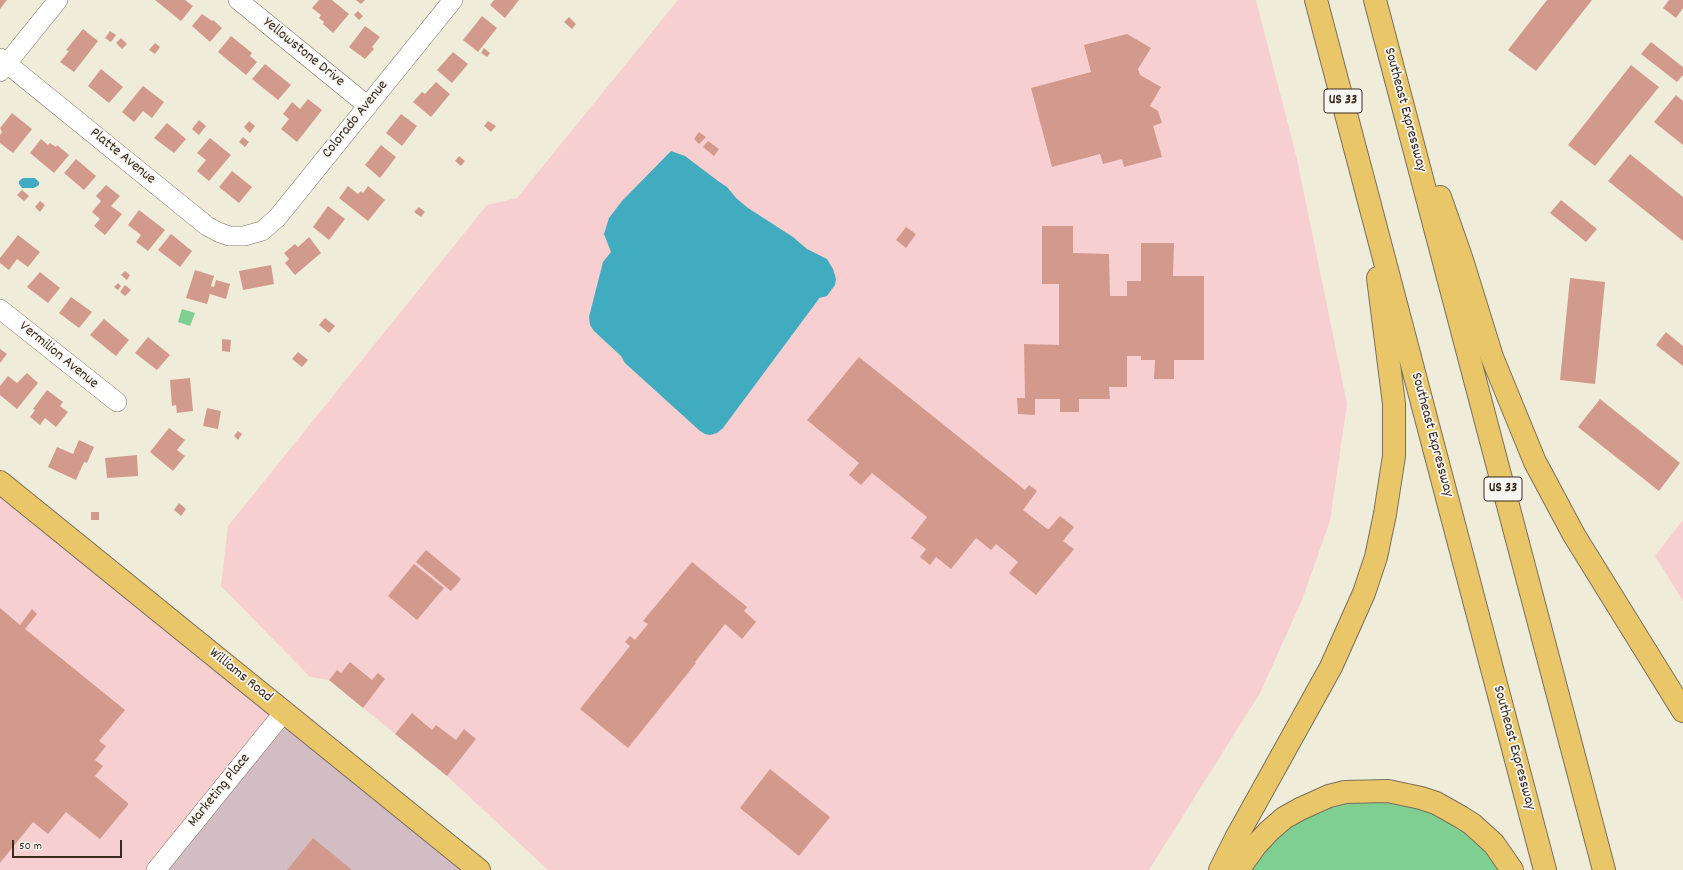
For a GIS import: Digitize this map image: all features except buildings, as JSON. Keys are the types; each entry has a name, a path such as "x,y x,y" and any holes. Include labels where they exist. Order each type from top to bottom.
{"main road":[{"name":"Southeast Expressway","path":"1316,0 1545,870"},
{"name":"Southeast Expressway","path":"1375,0 1604,870"},
{"path":"1403,108 1418,137 1434,178 1462,260 1492,357 1535,462 1574,535 1683,711"},
{"path":"1220,870 1236,838 1331,667 1364,593 1377,550 1385,514 1394,456 1394,404 1374,254 1369,201"},
{"name":"Williams Road","path":"0,482 479,870"},
{"path":"1238,870 1256,845 1284,818 1307,805 1329,796 1345,792 1366,791 1388,791 1405,794 1421,798 1448,810 1472,824 1484,834 1503,855 1512,870"}],"street":[{"path":"2,65 58,0"},
{"name":"Yellowstone Drive","path":"238,0 368,106"},
{"name":"Colorado Avenue","path":"253,234 262,231 277,218 453,0"},
{"name":"Platte Avenue","path":"2,65 207,226 229,236 244,236 253,234"},
{"name":"Vermilion Avenue","path":"0,309 117,402"},
{"name":"Marketing Place","path":"156,870 284,712"}],"shaded area":[{"path":"678,0 1256,0 1297,159 1347,404 1330,521 1302,600 1260,693 1149,870 548,870 447,776 329,680 310,677 221,586 228,526 487,205 517,198"},
{"path":"0,495 278,717 151,870 0,870"},
{"path":"1683,520 1683,601 1655,556"},
{"path":"284,712 482,870 156,870"}],"green space":[{"path":"182,309 195,313 190,326 178,322"},
{"path":"1390,799 1450,817 1504,870 1247,870 1251,862 1290,825 1332,804"}],"water":[{"path":"671,151 685,156 727,187 736,198 748,208 793,237 807,249 827,259 833,269 836,279 835,285 827,296 819,298 723,428 717,433 710,435 700,431 625,363 621,356 594,331 590,325 589,317 603,262 611,252 604,234 609,218 622,201"},
{"path":"23,178 35,178 39,182 39,185 34,188 22,188 19,181"}]}
